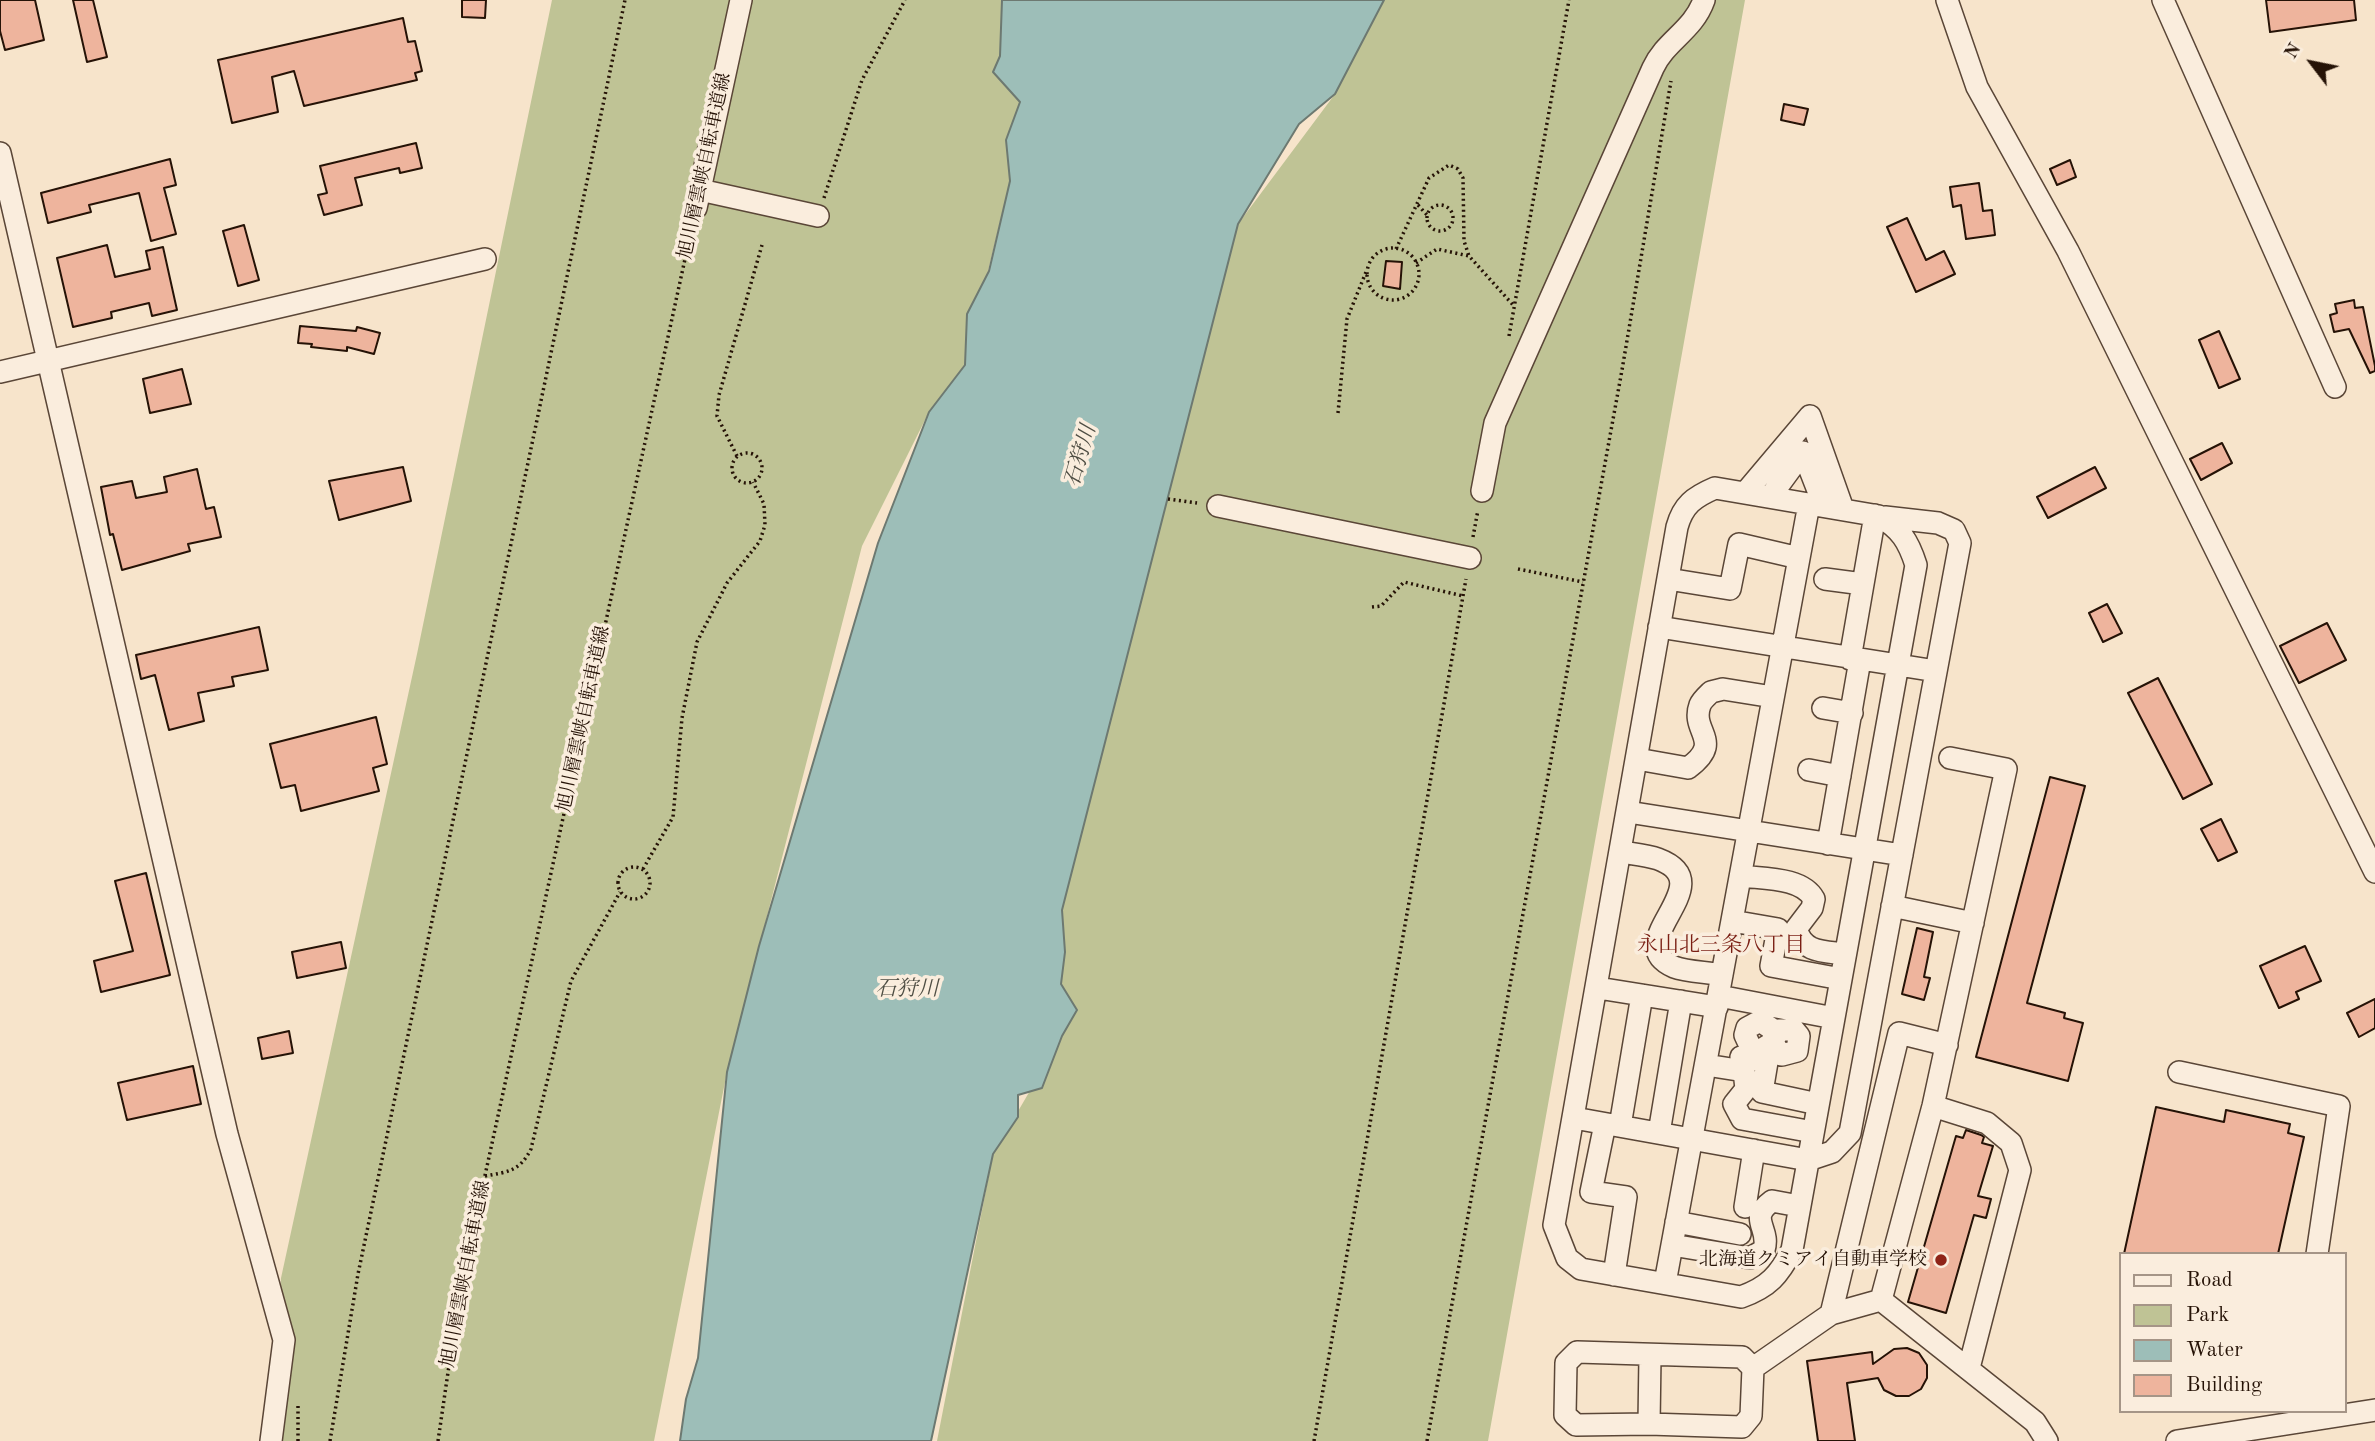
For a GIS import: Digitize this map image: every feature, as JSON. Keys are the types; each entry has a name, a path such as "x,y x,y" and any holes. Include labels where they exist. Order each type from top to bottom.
{"street":[{"name":"旭川層雲峡自転車道線","path":"698,199 741,0"},
{"path":"1482,491 1495,423 1653,68 1663,51 1691,26 1704,0"},
{"path":"1947,0 1977,87 2068,251 2375,872"},
{"path":"2163,0 2335,387"},
{"path":"0,153 227,1134 284,1340 271,1441"},
{"path":"698,199 818,216"},
{"path":"0,372 485,259"},
{"path":"1665,1283 1799,558 1825,506 1810,416 1745,493"},
{"path":"1770,497 1803,453 1825,506"},
{"path":"1574,1118 1808,1160 1832,1152 1850,1133 1960,543 1954,530 1938,523 1877,516 1715,488 1695,497 1681,511 1554,1225 1567,1258 1581,1269 1741,1297 1762,1290 1779,1275 1792,1250 1799,1206 1808,1160 1834,1018 1916,565 1908,540 1900,529 1877,516"},
{"path":"1218,506 1470,558"},
{"path":"1828,844 1852,713 1863,584 1877,516"},
{"path":"1668,579 1730,589 1739,544 1799,558"},
{"path":"1825,579 1863,584"},
{"path":"1660,627 1936,671"},
{"path":"1637,759 1688,768 1699,760 1706,747 1706,736 1699,719 1700,705 1711,692 1723,689 1773,697"},
{"path":"1823,708 1852,713"},
{"path":"1881,1300 1933,1106 2006,769 1950,758"},
{"path":"1809,770 1840,776"},
{"path":"1628,812 1902,855"},
{"path":"1621,852 1660,860 1676,872 1681,886 1677,903 1660,925 1656,938 1660,955 1673,966 1722,975"},
{"path":"1741,876 1796,884 1809,890 1814,898 1812,908 1796,929 1800,941 1809,949 1845,954"},
{"path":"1892,906 1973,923"},
{"path":"1732,921 1778,929 1771,966 1841,979"},
{"path":"1598,988 1681,1001 1718,1001 1834,1018"},
{"path":"1614,1275 1626,1197 1591,1192 1612,1125 1642,995"},
{"path":"1659,1133 1681,1001"},
{"path":"1713,1029 1745,1035 1746,1042 1759,1051 1773,1039 1782,1055 1797,1051 1800,1044 1828,1050"},
{"path":"1831,1314 1899,1033 1947,1045"},
{"path":"1707,1058 1767,1062 1762,1092 1818,1104"},
{"path":"1707,1058 1744,1071 1746,1089 1734,1104 1742,1119 1813,1132"},
{"path":"2179,1072 2339,1106 2317,1252"},
{"path":"1933,1106 1987,1123 2011,1143 2020,1170 1969,1368"},
{"path":"1745,1207 1741,1184 1754,1150"},
{"path":"1832,1152 1866,1171"},
{"path":"1672,1245 1750,1258 1764,1250 1767,1241 1759,1218 1763,1208 1772,1201 1799,1206"},
{"path":"1676,1222 1717,1221 1740,1234"},
{"path":"1753,1368 1831,1314 1881,1300"},
{"path":"1881,1300 2035,1422 2047,1441"},
{"path":"1577,1352 1742,1357 1753,1368 1751,1416 1742,1427 1576,1425 1565,1415 1566,1363 1577,1352"},
{"path":"1649,1424 1650,1356"},
{"path":"2347,1413 2375,1410"},
{"path":"2177,1441 2332,1414"}],"path":[{"path":"330,1441 358,1274 625,0"},
{"path":"818,216 862,80 905,0"},
{"path":"1508,345 1569,0"},
{"path":"1427,1441 1672,78"},
{"path":"1396,248 1429,178 1448,165 1458,169 1463,178 1464,241 1469,256 1514,306"},
{"name":"旭川層雲峡自転車道線","path":"438,1441 460,1290 698,199"},
{"path":"1418,205 1427,215 1429,226 1439,231 1450,226 1452,217 1449,209 1441,206 1433,208 1427,215"},
{"path":"1452,217 1464,213"},
{"path":"737,456 753,453 761,460 761,475 753,482 743,482 735,477 732,468 737,456 717,415 719,395 762,245"},
{"path":"1338,413 1347,319 1369,266 1379,253 1396,248 1411,256 1416,263 1419,271 1416,287 1404,299 1379,296 1369,283 1369,266"},
{"path":"1416,263 1437,249 1469,256"},
{"path":"643,869 673,817 682,718 697,642 727,583 760,541 765,525 764,504 753,482"},
{"path":"1314,1441 1482,491"},
{"path":"1168,499 1218,506"},
{"path":"1518,569 1583,582"},
{"path":"1372,607 1381,606 1404,582 1463,596"},
{"path":"634,866 643,869 650,879 645,895 635,900 620,892 617,883 620,873 634,866"},
{"path":"485,1176 514,1171 524,1163 531,1149 571,981 620,892"}],"green space":[{"path":"552,0 1011,0 1020,102 1006,140 1010,181 965,365 929,412 862,546 727,1072 654,1441 271,1441 281,1278 417,654"},
{"path":"1376,0 1745,0 1488,1441 937,1441 993,1154 1062,1036 1062,910 1238,224 1335,94"}],"water":[{"name":"石狩川","path":"1002,0 1384,0 1335,94 1299,124 1238,224 1062,910 1065,952 1061,984 1077,1010 1062,1036 1042,1088 1018,1095 1018,1117 993,1154 931,1441 680,1441 686,1399 698,1358 727,1072 759,946 878,543 929,412 965,365 967,314 989,271 1010,181 1006,140 1020,102 993,72 1000,56"}],"building":[{"path":"0,0 35,0 44,40 5,50 0,31"},
{"path":"73,0 93,0 107,57 87,62"},
{"path":"462,0 486,0 485,18 462,17"},
{"path":"2266,0 2354,0 2356,20 2270,32"},
{"path":"403,18 408,42 415,41 422,71 415,73 417,80 304,106 294,71 272,77 278,112 232,123 218,60"},
{"path":"1784,104 1808,109 1804,125 1781,120"},
{"path":"416,143 422,168 400,173 399,168 355,178 362,205 324,215 318,195 327,193 320,166"},
{"path":"170,159 176,185 164,188 176,234 151,241 139,193 89,205 91,212 48,223 41,193"},
{"path":"2070,160 2076,177 2057,185 2050,169"},
{"path":"1979,183 1983,211 1992,210 1995,235 1966,239 1961,205 1953,207 1950,187"},
{"path":"1907,218 1926,260 1944,251 1955,274 1916,292 1887,227"},
{"path":"244,225 259,280 238,286 223,231"},
{"path":"107,245 115,277 150,269 146,251 163,247 177,310 152,316 149,303 111,312 112,318 73,327 57,258"},
{"path":"1386,261 1402,262 1400,289 1383,286"},
{"path":"2354,300 2355,308 2363,307 2375,366 2375,371 2370,373 2349,329 2334,332 2330,315 2337,313 2335,304"},
{"path":"300,326 356,331 357,327 380,333 374,354 347,347 347,351 298,343"},
{"path":"2219,331 2240,379 2219,388 2199,340"},
{"path":"182,369 191,404 150,413 143,379"},
{"path":"2222,443 2232,463 2201,480 2190,459"},
{"path":"403,467 411,501 339,520 329,481"},
{"path":"2095,467 2106,488 2048,518 2037,497"},
{"path":"197,469 206,509 214,507 221,537 188,544 190,551 122,570 113,534 110,535 101,487 132,481 136,498 167,492 164,477"},
{"path":"2107,604 2122,633 2103,642 2089,613"},
{"path":"2327,623 2346,660 2299,683 2280,646"},
{"path":"259,627 268,670 232,677 234,686 198,693 204,721 169,730 155,675 141,679 136,655"},
{"path":"2158,678 2212,784 2183,799 2128,693"},
{"path":"376,717 387,764 373,768 379,791 301,811 295,785 281,788 270,744"},
{"path":"2050,777 2085,786 2027,1003 2065,1013 2064,1018 2083,1023 2068,1081 1976,1057"},
{"path":"2221,819 2237,852 2218,861 2201,829"},
{"path":"146,873 170,975 101,992 94,961 133,951 115,881"},
{"path":"1917,928 1933,932 1924,977 1930,978 1924,1000 1902,994"},
{"path":"341,942 346,968 297,978 292,952"},
{"path":"2305,946 2321,981 2296,992 2299,999 2279,1008 2260,966"},
{"path":"2375,999 2375,1028 2359,1037 2347,1013"},
{"path":"289,1031 293,1053 262,1059 258,1038"},
{"path":"193,1066 201,1104 127,1120 118,1083"},
{"path":"2156,1107 2224,1122 2226,1110 2290,1124 2288,1133 2304,1137 2278,1252 2124,1252"},
{"name":"北海道クミアイ自動車学校","path":"1966,1130 1981,1135 1984,1137 1982,1143 1993,1146 1978,1196 1991,1199 1986,1218 1974,1215 1946,1313 1908,1302 1956,1136 1963,1138"},
{"path":"1907,1348 1919,1353 1927,1365 1927,1378 1921,1389 1909,1396 1896,1396 1884,1390 1878,1378 1847,1383 1855,1441 1818,1441 1807,1361 1872,1352 1873,1364 1894,1349"}],"place":[{"name":"北海道クミアイ自動車学校","path":"1941,1260"}],"district":[{"name":"永山北三条八丁目","path":"1721,945"}]}
